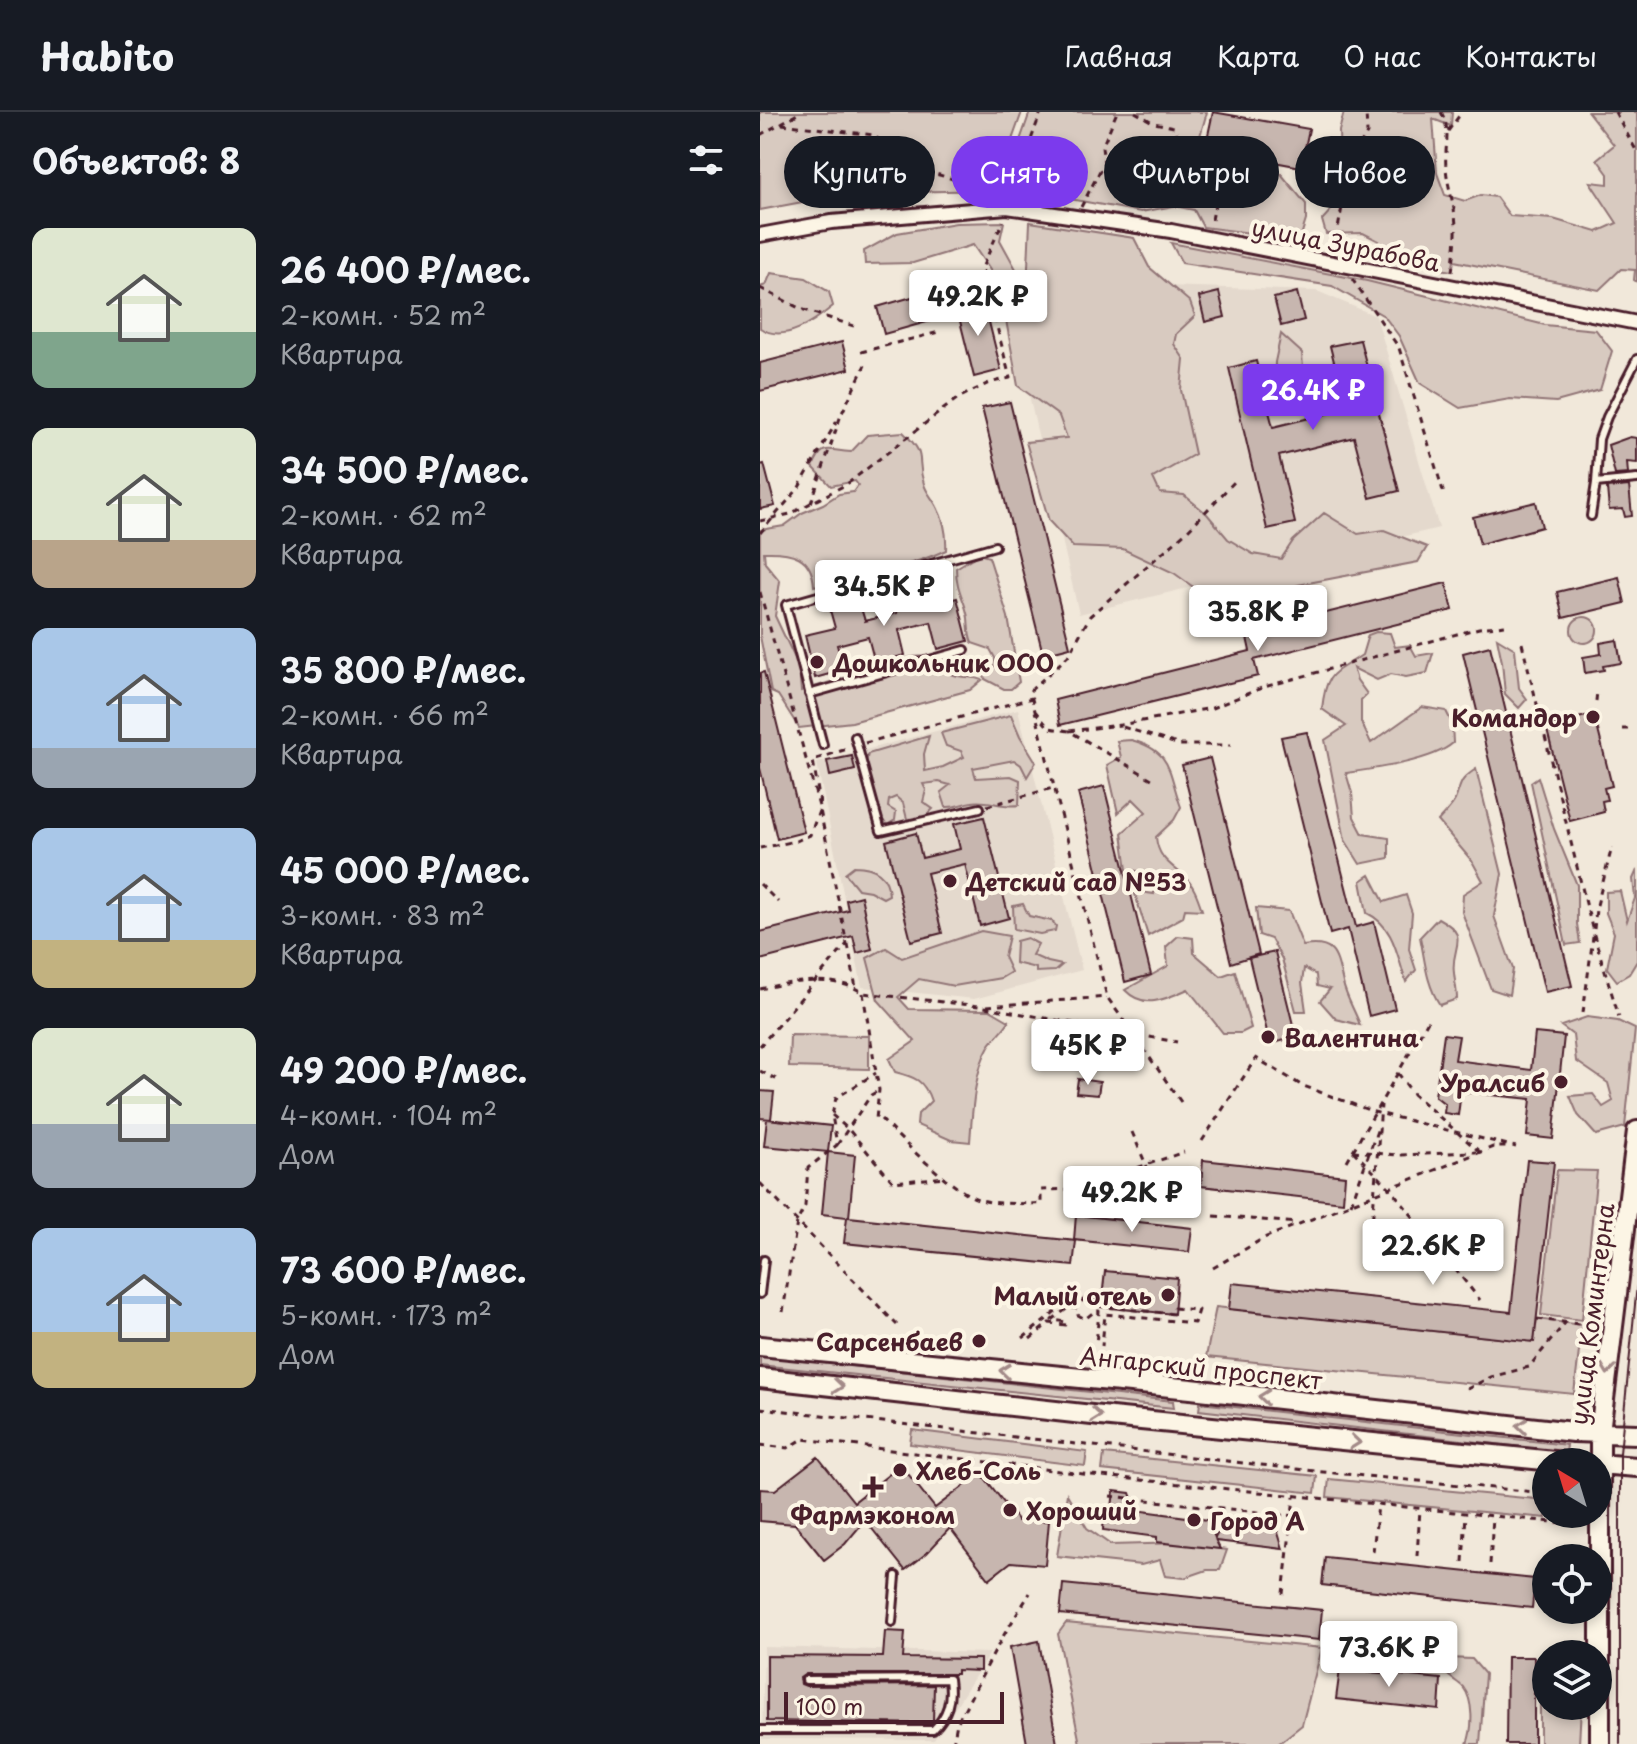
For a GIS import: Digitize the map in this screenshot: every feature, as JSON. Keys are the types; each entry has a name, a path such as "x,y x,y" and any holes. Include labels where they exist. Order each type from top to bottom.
{"street":[{"name":"улица Зурабова","path":"760,235 831,222 1007,207 1145,227 1637,323"},
{"name":"улица Коминтерна","path":"1600,1448 1637,1131"},
{"name":"Ангарский проспект","path":"760,1346 1191,1389 1573,1432 1637,1434"},
{"path":"760,1378 1532,1459"},
{"path":"1188,1425 1191,1389"},
{"path":"1612,1465 1637,1467"},
{"name":"улица Коминтерна","path":"1599,1528 1600,1744"}],"lane":[{"path":"1591,516 1599,439 1637,359"},
{"path":"1596,483 1637,479"},
{"path":"823,745 786,605 995,546"},
{"path":"809,694 965,650"},
{"path":"855,737 881,831 980,808"},
{"path":"760,1294 764,1260"},
{"path":"892,1622 896,1576"},
{"path":"760,1730 933,1730 944,1720 952,1696 949,1679 806,1680"}],"path":[{"path":"760,135 801,112"},
{"path":"782,124 873,135 914,166 987,189 1007,201 1041,112"},
{"path":"1088,194 1104,163 1102,147 1117,112"},
{"path":"1135,112 1154,123 1174,127 1182,147 1211,174 1215,204 1210,231"},
{"path":"1333,254 1348,175 1367,133 1366,112"},
{"path":"1441,112 1448,131 1448,190 1456,217 1452,277"},
{"path":"1448,131 1462,112"},
{"path":"1615,112 1637,152"},
{"path":"760,521 790,514 847,484 958,398 989,383 1010,378 982,268 1006,214"},
{"path":"1341,266 1399,348 1444,494"},
{"path":"760,288 801,309 854,326"},
{"path":"861,352 939,332"},
{"path":"760,533 798,489 841,415 865,365"},
{"path":"811,503 841,415"},
{"path":"1181,1102 1107,997 1030,691 1068,656 1090,616 1164,552 1236,480"},
{"path":"760,592 820,810 856,988"},
{"path":"1034,709 1049,728 1069,731 1120,725 1212,708 1264,687 1479,628 1505,625"},
{"path":"1522,643 1593,932 1619,1017"},
{"path":"1596,701 1597,691"},
{"path":"760,848 810,835 820,810 813,760 1032,698"},
{"path":"1120,725 1180,745 1231,745"},
{"path":"1622,729 1631,729"},
{"path":"1069,731 1157,782"},
{"path":"980,808 1053,788"},
{"path":"1583,1013 1596,909 1612,847"},
{"path":"760,884 778,902"},
{"path":"760,1046 847,944"},
{"path":"760,989 816,980 856,988 863,993 979,1006 1177,1042"},
{"path":"863,993 879,1090 879,1119 906,1145 977,1199 1041,1204 1041,1190 1066,1189 1078,1189 1086,1197"},
{"path":"979,1006 1107,997"},
{"path":"1347,1161 1429,1019"},
{"path":"1202,1141 1256,1058 1301,1085 1374,1112 1516,1147 1493,1147 1374,1194 1264,1238 1213,1268"},
{"path":"760,1071 780,1081"},
{"path":"837,1145 832,1115 836,1098 876,1073"},
{"path":"1398,1073 1413,1094 1480,1152"},
{"path":"783,1312 797,1222 805,1206 808,1168 837,1145 871,1095 879,1090"},
{"path":"1370,1253 1381,1102"},
{"path":"832,1115 849,1130 893,1182 946,1177"},
{"path":"1351,1204 1380,1123"},
{"path":"1132,1132 1150,1174 1190,1204"},
{"path":"1353,1151 1398,1155 1480,1152"},
{"path":"1353,1151 1390,1188 1480,1300"},
{"path":"1109,1199 1116,1175 1184,1152"},
{"path":"760,1183 897,1325"},
{"path":"1214,1216 1301,1224"},
{"path":"1023,1338 1067,1303 1077,1305 1086,1298 1102,1299 1101,1306 1106,1307 1174,1314 1174,1308 1198,1310 1194,1323 1105,1314 1099,1346 1099,1311 1085,1319 1078,1315 1078,1309 1069,1307 1052,1320 1067,1322 1066,1325 1049,1323 1030,1339"},
{"path":"1537,1319 1587,1325"},
{"path":"1467,1389 1491,1377 1529,1367 1565,1323"},
{"path":"760,1408 1308,1470 1532,1492"},
{"path":"760,1445 788,1448 803,1439 1076,1473 1532,1520"},
{"path":"1110,1496 1293,1516"},
{"path":"1283,1594 1294,1497"},
{"path":"1373,1552 1378,1505"},
{"path":"1417,1556 1420,1509"},
{"path":"1463,1562 1466,1514"},
{"path":"1490,1564 1493,1517"},
{"path":"953,1744 957,1723 1030,1593"}],"shaded area":[{"path":"760,112 1022,112 1013,136 951,136 951,191 935,191 935,136 784,136 784,205 760,210"},
{"path":"1030,112 1207,112 1200,136 1104,136 1104,205 1088,202 1088,136 1022,136"},
{"path":"1344,112 1452,112 1451,126 1433,119 1434,136 1339,136"},
{"path":"1588,112 1637,112 1637,282 1634,280 1635,270 1621,269 1599,290 1454,261 1452,271 1433,268 1418,258 1390,264 1374,257 1379,241 1363,233 1326,234 1322,220 1332,209 1435,208 1435,146 1437,173 1445,195 1465,201 1481,195 1496,197 1510,216 1553,219 1597,232 1617,223 1590,182 1608,184 1608,174 1597,159 1614,145"},
{"path":"1279,171 1295,191 1295,208 1306,208 1306,220 1300,239 1203,227 1194,210 1184,208 1279,208"},
{"path":"1119,208 1163,208 1141,212"},
{"path":"1004,222 1000,240 1027,289 1030,222 1134,238 1149,267 1190,302 1195,316 1176,334 1174,344 1184,359 1181,390 1195,454 1153,478 1160,493 1184,495 1207,514 1228,539 1253,554 1281,559 1293,541 1324,513 1358,534 1384,530 1427,547 1418,562 1298,585 1228,612 1174,573 1123,549 1073,547 1049,521 1026,442 1067,438 1059,416 1018,386 996,279 973,245 913,263 865,264 864,251 897,233 956,223"},
{"path":"1171,243 1367,281 1545,325 1596,330 1612,351 1600,390 1556,402 1510,399 1460,408 1420,383 1399,336 1384,316 1332,286 1182,263"},
{"path":"771,273 806,278 829,292 833,306 799,329 779,333 760,328 760,287 766,285"},
{"path":"1103,284 1317,291 1376,316 1439,528 1079,614 1010,312"},
{"path":"1281,334 1302,353 1304,386 1282,402 1274,392 1275,362"},
{"path":"903,432 919,452 925,487 943,522 946,550 898,567 814,586 809,567 804,561 791,554 764,552 765,563 780,581 775,616 799,667 801,691 921,656 933,659 954,675 982,680 970,690 852,722 799,728 778,695 771,692 760,636 760,530 784,526 839,494 853,492 858,485 855,481 831,486 813,467 823,451 851,452 867,435"},
{"path":"979,554 989,557 1008,617 1019,682 1011,689 1004,689 985,679 982,665 989,668 995,666 995,658 990,649 972,643 965,605 957,583 956,568"},
{"path":"1584,617 1593,621 1597,630 1593,639 1584,643 1575,639 1571,630 1575,621"},
{"path":"1390,633 1395,647 1410,645 1416,656 1433,653 1427,673 1406,677 1391,674 1377,680 1353,668 1367,694 1361,700 1361,722 1371,743 1422,707 1446,711 1452,723 1453,743 1418,759 1346,773 1354,817 1363,834 1389,838 1389,858 1360,864 1345,840 1325,740 1346,726 1322,709 1332,676 1362,655 1368,635"},
{"path":"1497,638 1515,649 1519,688 1527,699 1519,708 1505,694"},
{"name":"Детский сад №53","path":"1018,709 1082,970 974,999 862,987 817,763"},
{"path":"1011,715 1036,762 1027,777 1021,765 1014,760 973,768 976,778 1011,776 1020,780 1019,805 978,801 946,807 941,792 950,785 939,782 923,784 926,790 923,802 933,809 924,818 907,819 903,803 896,797 889,800 888,807 896,812 895,820 887,825 874,809 866,792 864,775 868,754 929,736 924,754 925,771 943,767 964,757 961,751 946,746 941,733"},
{"path":"1131,740 1155,750 1171,773 1181,807 1174,820 1156,837 1157,844 1165,860 1190,883 1202,910 1185,909 1183,917 1148,936 1134,891 1154,894 1155,880 1148,872 1127,870 1122,833 1146,812 1133,799 1118,813 1107,765 1121,757 1117,741"},
{"path":"1476,769 1502,874 1494,916 1513,969 1509,995 1491,989 1462,912 1463,894 1483,881 1472,861 1438,821 1453,803 1463,780"},
{"path":"1538,777 1554,829 1577,885 1580,943 1566,945 1531,782"},
{"path":"854,866 879,873 886,882 889,895 883,898 858,889 845,873"},
{"path":"1637,870 1637,961 1629,974 1617,981 1607,968 1614,933 1606,913 1606,892 1620,891 1627,921 1635,898 1633,879"},
{"path":"1370,875 1384,902 1406,895 1412,913 1409,949 1416,970 1406,982 1389,933 1367,913 1361,881"},
{"path":"1023,904 1029,916 1052,921 1055,931 1040,934 1014,929 1013,906"},
{"path":"1256,908 1289,911 1303,946 1322,946 1333,952 1360,1025 1336,1019 1320,1001 1330,989 1317,986 1316,975 1304,968 1302,983 1306,1011 1296,1011 1282,959 1271,939 1259,935"},
{"path":"1438,918 1455,931 1458,942 1454,964 1457,999 1440,1005 1429,980 1420,937"},
{"path":"981,931 1009,936 1004,957 1011,972 1001,978 954,986 919,979 898,997 909,1009 990,1010 1009,1021 989,1046 980,1068 970,1142 951,1140 917,1125 918,1114 931,1101 918,1080 895,1072 889,1059 915,1041 878,1000 867,958 886,948 902,958"},
{"path":"1178,936 1193,938 1194,953 1221,976 1235,971 1251,1028 1241,1033 1223,1033 1188,989 1155,1001 1140,1000 1125,990 1168,966 1166,947"},
{"path":"1027,938 1038,944 1032,955 1062,965 1055,971 1036,972 1036,968 1015,963 1016,941"},
{"path":"1587,1017 1618,1021 1635,1029 1625,1127 1596,1135 1578,1115 1570,1096 1593,1094 1603,1107 1613,1101 1608,1083 1576,1061 1573,1035 1561,1026"},
{"path":"790,1035 869,1036 869,1069 789,1067"},
{"path":"1557,1170 1597,1171 1582,1320 1541,1315"},
{"path":"1216,1307 1534,1342 1537,1319 1582,1325 1574,1394 1206,1357"},
{"path":"760,1356 1173,1401 1174,1408 760,1365"},
{"path":"1200,1403 1567,1445 1567,1448 1532,1448 1199,1410"},
{"path":"912,1430 1087,1452 1085,1466 910,1444"},
{"path":"1104,1454 1317,1476 1315,1493 1102,1470"},
{"path":"1329,1479 1532,1499 1532,1517 1327,1497"},
{"path":"1067,1494 1087,1528 1111,1545 1182,1543 1227,1550 1220,1570 1207,1570 1184,1578 1165,1576 1160,1560 1141,1565 1057,1556"},
{"path":"1066,1623 1322,1648 1302,1725 1278,1744 1080,1744 1058,1634"},
{"path":"764,1647 990,1653 934,1740 762,1739"},
{"path":"1448,1658 1472,1659 1485,1674 1480,1744 1467,1744 1471,1707 1463,1687 1448,1675"},
{"path":"1540,1720 1580,1720 1579,1744 1540,1744"}],"building":[{"path":"1213,112 1309,129 1308,136 1295,136 1295,166 1279,163 1279,136 1208,136"},
{"path":"947,287 955,314 884,334 877,307"},
{"path":"1219,292 1225,317 1205,322 1199,297"},
{"path":"1297,292 1304,320 1281,326 1274,298"},
{"path":"983,298 1001,370 974,377 956,305"},
{"path":"1360,340 1399,491 1370,498 1354,437 1279,456 1295,523 1267,529 1229,368 1256,361 1273,427 1346,409 1330,346"},
{"path":"842,342 849,369 760,391 760,363"},
{"path":"1010,402 1070,647 1043,654 982,408"},
{"path":"1630,437 1637,438 1637,463 1627,462 1628,474 1615,475 1608,445"},
{"path":"764,464 775,506 760,509 760,465"},
{"path":"1629,486 1632,516 1625,517 1623,509 1609,510 1607,488"},
{"path":"1536,502 1542,527 1480,544 1473,517"},
{"path":"1619,577 1625,603 1563,618 1557,592"},
{"path":"919,580 926,606 957,598 968,641 938,649 931,622 899,630 905,655 875,663 868,637 837,645 844,670 815,678 805,635 835,628 828,603 857,595 865,621 897,613 891,587"},
{"path":"1446,583 1453,610 1254,660 1258,676 1060,725 1055,700 1250,651 1246,633"},
{"path":"1617,640 1621,663 1585,673 1583,657 1601,654 1600,643"},
{"path":"1490,646 1572,986 1545,992 1463,653"},
{"path":"764,672 804,832 777,839 760,768 760,673"},
{"path":"1594,714 1612,786 1604,788 1607,800 1602,801 1604,812 1570,821 1546,726"},
{"path":"1307,732 1356,927 1374,922 1395,1009 1369,1016 1348,929 1330,934 1281,737"},
{"path":"852,756 855,770 830,776 827,761"},
{"path":"1210,758 1259,954 1231,963 1182,765"},
{"path":"1104,786 1151,975 1125,982 1078,793"},
{"name":"Детский сад №53","path":"984,817 1009,918 980,926 965,864 927,873 942,933 911,941 886,841 916,833 922,858 960,849 954,824"},
{"path":"861,896 872,949 857,953 853,936 760,960 760,932 848,910 846,900"},
{"path":"1275,952 1296,1037 1270,1044 1249,958"},
{"path":"1535,1033 1564,1036 1553,1139 1527,1136 1531,1099 1461,1092 1458,1115 1444,1113 1445,1104 1435,1096 1444,1034 1459,1036 1455,1060 1531,1070"},
{"path":"1078,1079 1100,1082 1098,1095 1076,1093"},
{"path":"760,1091 774,1092 771,1119 760,1118"},
{"path":"767,1119 831,1126 828,1152 764,1146"},
{"path":"828,1152 855,1155 849,1217 1076,1241 1073,1266 844,1243 847,1217 822,1214"},
{"path":"1203,1160 1345,1176 1343,1202 1201,1186"},
{"path":"1527,1160 1554,1162 1534,1342 1229,1309 1232,1283 1511,1312"},
{"path":"1076,1215 1192,1228 1189,1252 1074,1240"},
{"path":"1105,1271 1177,1278 1174,1314 1101,1307"},
{"path":"818,1457 854,1502 901,1465 935,1508 981,1473 1018,1521 1049,1521 1045,1565 1011,1562 989,1579 950,1528 927,1553 905,1570 865,1520 845,1544 824,1560 795,1524 760,1521 760,1489 775,1490"},
{"path":"1114,1491 1130,1493 1136,1510 1208,1520 1215,1538 1226,1518 1275,1523 1283,1549 1216,1541 1220,1549 1157,1542 1157,1537 1103,1530 1104,1517 1112,1508"},
{"path":"1325,1557 1532,1579 1532,1608 1322,1585"},
{"path":"1063,1584 1322,1610 1319,1640 1060,1614"},
{"path":"885,1631 905,1632 903,1658 980,1659 980,1671 957,1670 957,1674 806,1674 800,1678 801,1684 806,1686 934,1685 933,1721 930,1724 767,1721 767,1656 883,1657"},
{"path":"1039,1641 1057,1744 1027,1744 1010,1647"},
{"path":"1507,1657 1532,1657 1534,1744 1506,1744"},
{"path":"1340,1669 1441,1679 1439,1710 1336,1699"}],"tram line":[{"path":"1620,1744 1620,1453 1637,1285"}],"place":[{"name":"Дошкольник ООО","path":"817,662"},
{"name":"Командор","path":"1593,717"},
{"name":"Детский сад №53","path":"950,881"},
{"name":"Валентина","path":"1268,1037"},
{"name":"Уралсиб","path":"1561,1082"},
{"name":"Малый отель","path":"1168,1295"},
{"name":"Сарсенбаев","path":"979,1341"},
{"name":"Хлеб-Соль","path":"900,1470"},
{"name":"Фармэконом","path":"873,1487"},
{"name":"Хороший","path":"1010,1510"},
{"name":"Город А","path":"1194,1520"}]}
